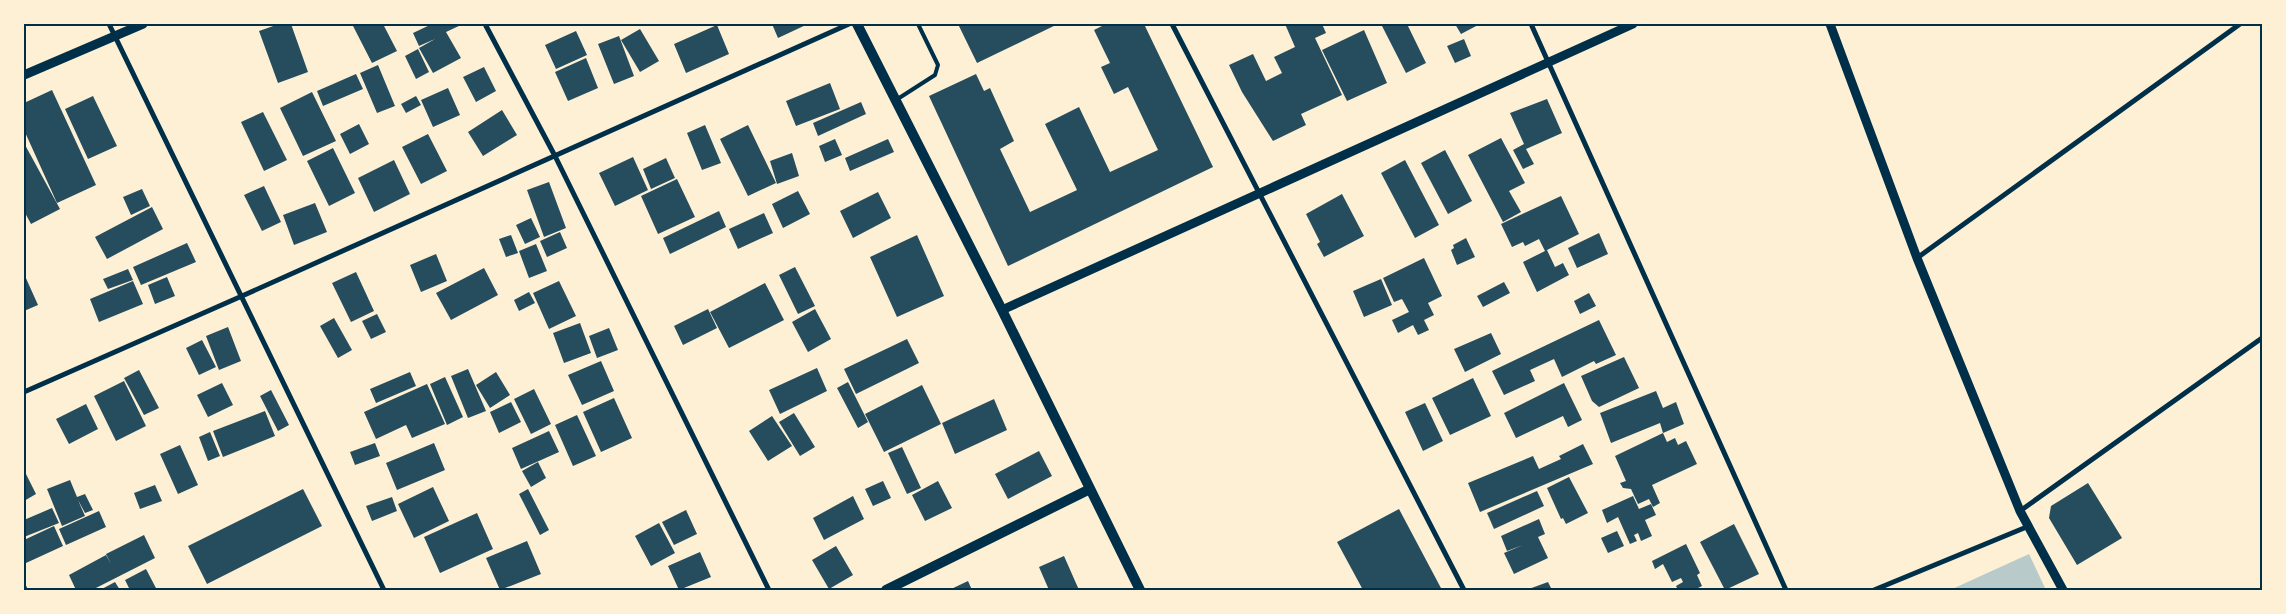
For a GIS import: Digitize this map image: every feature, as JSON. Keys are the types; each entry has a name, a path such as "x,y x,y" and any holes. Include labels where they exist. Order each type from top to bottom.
{"main road":[{"path":"858,24 1140,590"},
{"path":"886,590 1090,489"}],"street":[{"path":"109,24 384,590"},
{"path":"24,75 143,24"},
{"path":"485,24 555,156 769,590"},
{"path":"24,392 848,24"},
{"path":"1172,24 1258,194 1464,590"},
{"path":"1532,24 1786,590"},
{"path":"1002,310 1547,61 1633,24"},
{"path":"1830,24 1917,258 2020,510 2063,590"},
{"path":"1917,258 2240,24"},
{"path":"2020,510 2262,338"},
{"path":"1874,590 2029,526"}],"lane":[{"path":"896,100 935,75 938,70 938,65 918,24"}],"shaded area":[{"path":"2029,554 2046,590 1950,590"}],"building":[{"path":"279,24 291,24 308,72 278,83 259,31"},
{"path":"352,24 383,24 397,51 372,63"},
{"path":"432,24 461,25 446,32 461,58 433,73 419,48 435,39 419,46 413,33"},
{"path":"772,24 808,24 778,38"},
{"path":"958,24 1058,24 977,63"},
{"path":"1106,24 1144,24 1213,167 1008,266 929,96 976,74 984,91 990,88 1014,141 1000,149 1030,212 1077,190 1045,124 1079,107 1110,172 1158,150 1128,87 1114,94 1101,67 1110,63 1094,30"},
{"path":"1285,24 1322,24 1326,33 1315,38 1342,95 1301,114 1306,125 1273,141 1242,92 1229,65 1253,54 1266,81 1282,73 1274,57 1295,47"},
{"path":"1381,24 1407,24 1426,63 1406,73"},
{"path":"1455,24 1480,24 1461,34"},
{"path":"717,25 729,54 686,73 674,44"},
{"path":"640,29 659,61 640,72 621,40"},
{"path":"1364,30 1387,83 1347,101 1322,50"},
{"path":"576,31 587,55 556,69 545,45"},
{"path":"619,36 634,76 614,84 598,44"},
{"path":"1464,39 1471,56 1455,63 1447,46"},
{"path":"418,49 429,72 416,79 405,56"},
{"path":"586,58 598,88 568,101 555,72"},
{"path":"378,65 395,106 377,113 360,73"},
{"path":"484,67 496,91 476,102 463,77"},
{"path":"356,74 363,89 323,106 317,91"},
{"path":"830,83 840,109 796,126 786,101"},
{"path":"448,88 460,115 433,127 421,100"},
{"path":"52,90 96,185 57,203 24,130 24,103"},
{"path":"312,92 336,141 303,156 280,108"},
{"path":"93,96 117,146 88,159 65,109"},
{"path":"416,96 421,105 406,113 401,104"},
{"path":"1547,99 1562,133 1526,149 1534,164 1523,169 1513,150 1524,144 1510,113"},
{"path":"861,102 866,114 818,136 813,123"},
{"path":"502,110 517,135 483,156 468,132"},
{"path":"263,112 287,160 264,171 241,122"},
{"path":"359,124 369,144 350,154 340,134"},
{"path":"705,125 721,163 702,170 687,133"},
{"path":"748,125 776,183 748,196 720,139"},
{"path":"428,134 447,171 421,184 402,147"},
{"path":"1501,138 1525,183 1509,191 1521,212 1503,222 1468,155"},
{"path":"835,139 842,155 825,162 819,146"},
{"path":"888,139 894,152 850,171 845,158"},
{"path":"24,143 60,209 31,224 24,211"},
{"path":"333,148 355,193 329,206 307,161"},
{"path":"1445,150 1472,201 1448,214 1421,163"},
{"path":"792,153 799,176 777,184 770,161"},
{"path":"633,157 648,190 615,206 599,173"},
{"path":"666,158 675,178 651,189 643,169"},
{"path":"394,160 410,194 374,212 358,178"},
{"path":"1405,160 1439,225 1415,238 1381,173"},
{"path":"677,179 695,217 658,234 641,196"},
{"path":"549,182 566,228 544,237 527,190"},
{"path":"264,186 281,222 262,231 244,195"},
{"path":"142,189 150,206 131,215 123,197"},
{"path":"798,191 810,214 783,228 772,204"},
{"path":"878,192 891,218 853,238 840,211"},
{"path":"1342,194 1364,236 1324,257 1317,244 1320,242 1306,214"},
{"path":"1561,196 1579,234 1547,250 1555,267 1563,263 1569,275 1537,292 1523,262 1545,251 1539,239 1525,246 1523,242 1512,247 1501,224"},
{"path":"315,203 327,232 294,245 283,215"},
{"path":"152,207 163,229 107,259 95,237"},
{"path":"719,211 726,227 670,254 663,238"},
{"path":"764,213 773,233 738,249 729,229"},
{"path":"531,218 540,237 525,244 516,225"},
{"path":"560,232 567,248 547,257 540,241"},
{"path":"1599,233 1608,254 1577,268 1568,248"},
{"path":"511,235 518,253 506,257 499,239"},
{"path":"917,235 944,296 897,317 870,257"},
{"path":"1466,238 1475,257 1457,265 1451,250 1454,248 1453,245"},
{"path":"187,243 196,262 141,285 133,267"},
{"path":"536,244 547,271 529,278 519,251"},
{"path":"436,254 447,281 421,292 410,265"},
{"path":"1424,258 1442,296 1428,303 1434,315 1424,320 1429,330 1418,335 1413,325 1398,333 1392,320 1409,312 1402,299 1394,302 1383,278"},
{"path":"795,267 815,306 798,314 779,275"},
{"path":"484,268 498,295 451,320 436,293"},
{"path":"128,269 133,280 108,289 103,279"},
{"path":"356,272 374,311 351,322 332,283"},
{"path":"24,277 38,305 24,311"},
{"path":"167,277 175,296 155,304 148,285"},
{"path":"1381,279 1392,305 1364,317 1353,291"},
{"path":"133,281 143,304 99,322 90,299"},
{"path":"559,281 576,316 549,329 533,293"},
{"path":"1504,282 1510,293 1483,307 1477,296"},
{"path":"765,283 784,320 729,348 710,312"},
{"path":"529,292 535,303 519,311 514,300"},
{"path":"1589,293 1596,306 1580,314 1574,301"},
{"path":"708,309 717,328 683,345 674,326"},
{"path":"815,309 831,339 808,352 792,322"},
{"path":"377,314 386,332 371,339 362,321"},
{"path":"334,318 352,350 338,358 320,326"},
{"path":"1599,320 1616,355 1596,364 1594,361 1562,377 1554,359 1530,370 1535,381 1504,395 1492,371"},
{"path":"580,323 591,353 564,363 553,333"},
{"path":"228,327 241,361 219,370 206,336"},
{"path":"609,328 618,350 597,358 589,336"},
{"path":"1491,333 1501,354 1465,372 1454,349"},
{"path":"907,339 919,363 856,394 844,369"},
{"path":"202,340 216,367 199,375 186,348"},
{"path":"1624,357 1639,388 1599,407 1592,401 1581,376"},
{"path":"601,361 614,391 582,405 568,375"},
{"path":"817,368 827,391 780,414 769,390"},
{"path":"468,369 486,411 468,418 451,376"},
{"path":"139,370 159,408 144,415 124,378"},
{"path":"410,372 416,386 376,403 370,389"},
{"path":"496,372 510,395 490,408 476,385"},
{"path":"445,377 463,417 447,425 430,384"},
{"path":"1473,378 1491,416 1450,435 1432,398"},
{"path":"124,381 146,426 116,441 94,396"},
{"path":"848,382 868,422 858,428 837,388"},
{"path":"222,383 233,405 208,417 197,395"},
{"path":"1564,383 1582,420 1568,427 1563,416 1516,438 1504,413"},
{"path":"427,384 445,424 412,438 406,425 376,439 364,412"},
{"path":"922,385 941,424 884,452 865,414"},
{"path":"534,389 551,424 531,434 514,399"},
{"path":"271,390 289,425 278,431 260,396"},
{"path":"1656,391 1663,408 1676,402 1684,424 1663,433 1660,423 1611,443 1600,413"},
{"path":"614,398 632,438 601,452 583,412"},
{"path":"994,399 1007,430 955,454 942,423"},
{"path":"511,402 521,422 499,433 490,412"},
{"path":"1425,403 1443,441 1423,451 1405,412"},
{"path":"86,404 98,429 69,444 56,419"},
{"path":"265,411 275,436 223,457 213,431"},
{"path":"794,413 815,447 800,456 779,422"},
{"path":"577,415 596,456 573,466 555,425"},
{"path":"772,416 792,446 768,461 749,431"},
{"path":"549,431 559,452 521,469 512,448"},
{"path":"210,432 220,456 208,461 199,437"},
{"path":"1663,433 1667,442 1675,438 1678,445 1686,441 1697,464 1652,485 1660,503 1653,507 1649,499 1638,504 1631,489 1623,488 1620,483 1626,481 1615,456"},
{"path":"375,443 380,456 355,465 350,452"},
{"path":"434,443 445,470 397,490 386,463"},
{"path":"1583,444 1593,464 1480,512 1468,483 1533,456 1539,469 1561,459 1559,456"},
{"path":"180,445 198,485 178,494 160,454"},
{"path":"902,447 921,488 907,494 888,453"},
{"path":"1039,451 1052,476 1008,499 995,474"},
{"path":"538,462 546,478 531,487 522,471"},
{"path":"24,470 36,494 24,501"},
{"path":"1569,477 1588,513 1566,524 1563,518 1561,519 1547,488"},
{"path":"70,480 77,497 85,494 93,510 85,513 78,500 85,516 62,526 47,489"},
{"path":"883,481 891,498 873,506 865,489"},
{"path":"938,481 952,508 925,521 912,495"},
{"path":"2088,483 2122,538 2077,565 2049,518 2051,506"},
{"path":"155,485 162,501 140,509 134,493"},
{"path":"433,487 449,521 414,538 398,504"},
{"path":"303,489 322,526 207,584 188,546"},
{"path":"528,489 549,530 540,535 519,494"},
{"path":"1537,491 1544,506 1494,529 1487,513"},
{"path":"853,496 864,519 824,540 813,518"},
{"path":"1633,496 1639,509 1651,504 1656,515 1645,520 1652,536 1641,541 1638,533 1634,535 1637,541 1630,544 1618,517 1607,523 1602,510"},
{"path":"392,497 397,511 372,521 366,506"},
{"path":"52,508 59,523 24,537 24,520"},
{"path":"1399,509 1442,590 1363,590 1337,542"},
{"path":"686,510 697,534 674,545 662,522"},
{"path":"99,511 106,527 66,545 59,529"},
{"path":"477,513 493,549 440,573 424,537"},
{"path":"1539,519 1545,534 1538,537 1548,558 1514,574 1504,553 1523,545 1507,551 1501,536"},
{"path":"659,523 675,553 651,566 635,536"},
{"path":"1734,524 1759,574 1725,590 1700,542"},
{"path":"54,526 63,546 26,563 24,540"},
{"path":"1617,531 1624,546 1608,553 1601,538"},
{"path":"144,535 155,558 92,590 76,590 69,575 106,555 111,564 106,554"},
{"path":"527,541 541,574 500,590 486,558"},
{"path":"1686,544 1700,573 1697,575 1702,586 1694,590 1678,590 1676,586 1683,582 1681,578 1672,582 1663,564 1655,569 1652,561"},
{"path":"836,546 853,575 829,589 812,560"},
{"path":"700,552 711,577 679,590 668,566"},
{"path":"1064,556 1079,590 1049,590 1039,567"},
{"path":"146,569 157,590 130,590 125,580"},
{"path":"968,581 972,590 949,590"},
{"path":"115,582 120,590 100,590"},
{"path":"1548,582 1552,590 1526,590"}]}
